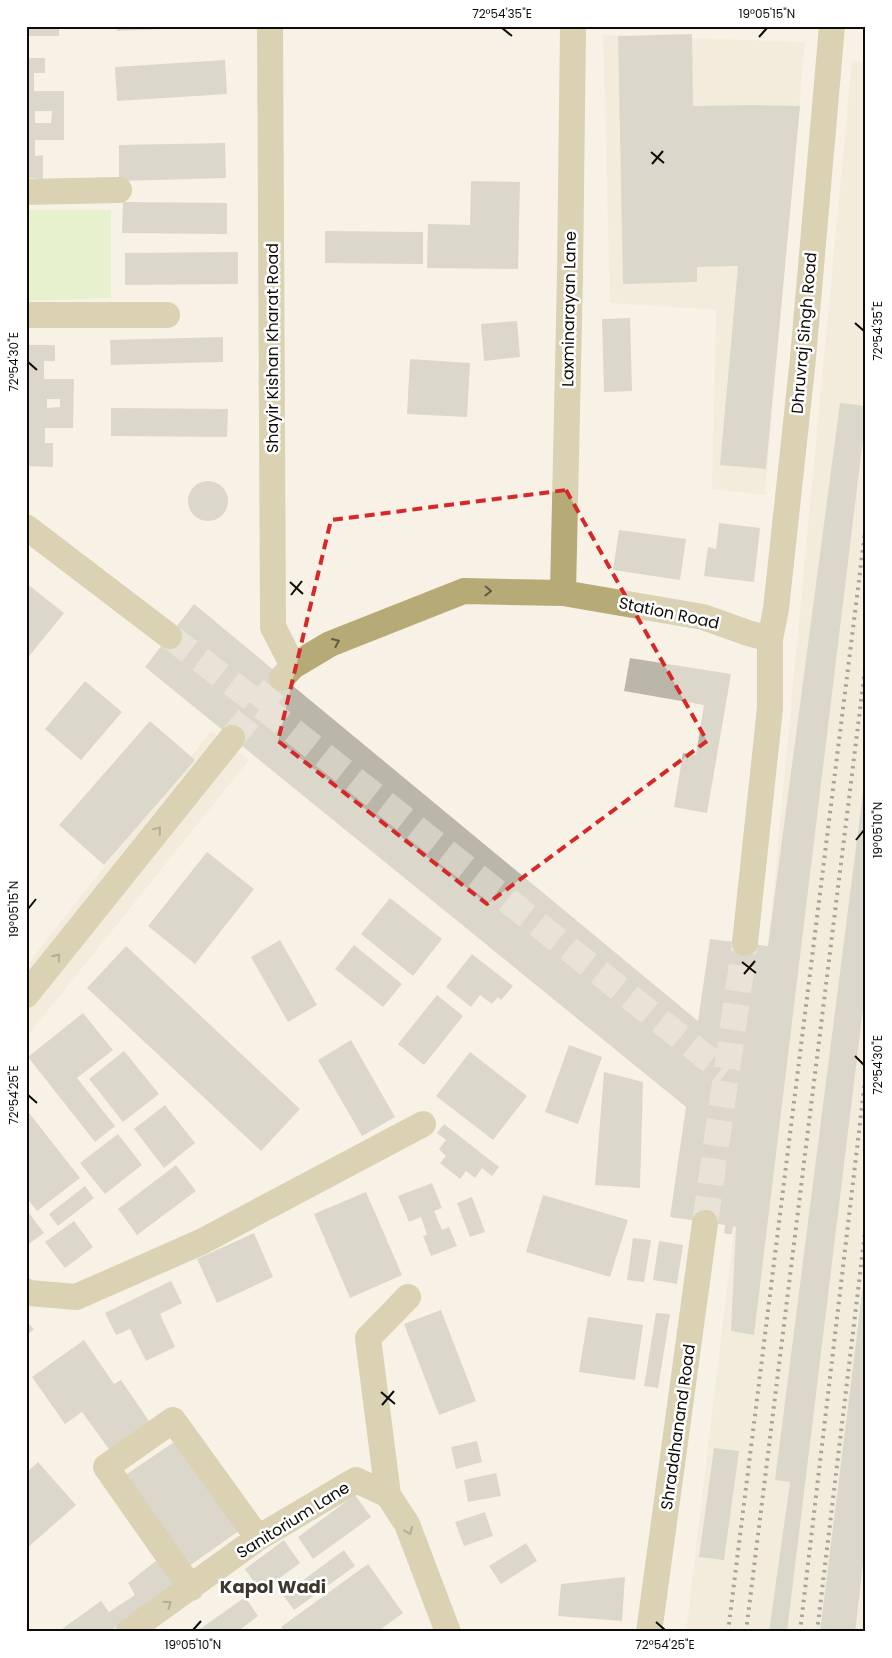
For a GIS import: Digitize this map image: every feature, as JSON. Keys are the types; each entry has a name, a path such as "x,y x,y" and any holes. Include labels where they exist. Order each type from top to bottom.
{"street":[{"name":"Shayir Kishan Kharat Road","path":"270,26 274,627 288,672"},
{"name":"Laxminarayan Lane","path":"563,593 573,26"},
{"name":"Dhruvraj Singh Road","path":"770,638 776,609 803,358 832,26"},
{"path":"26,192 119,190"},
{"path":"26,315 167,315"},
{"path":"26,527 169,636"},
{"name":"Station Road","path":"288,672 330,644 464,590 563,593 703,617 748,633 770,638"},
{"path":"745,943 770,708 770,638"},
{"path":"26,995 232,738"},
{"path":"26,1291 29,1293 76,1297 201,1242 423,1124"},
{"name":"Shraddhanand Road","path":"649,1632 705,1222"},
{"path":"408,1297 368,1338 388,1495 407,1524 448,1632"},
{"path":"191,1588 106,1467 173,1420 258,1538"},
{"name":"Sanitorium Lane","path":"128,1632 258,1538 356,1480 388,1495"}],"highlighted area":[{"path":"566,490 707,741 487,904 278,741 331,520"}],"shaded area":[{"path":"603,35 805,42 765,495 712,489 716,310 610,303"},
{"path":"852,60 866,62 866,1632 686,1632 771,917"},
{"path":"211,731 249,760 26,1038 26,966"}],"green space":[{"path":"26,210 111,210 111,298 26,301"}],"building":[{"path":"26,26 59,26 59,36 26,36"},
{"path":"117,26 186,26 186,28 117,31"},
{"path":"692,34 693,106 800,106 766,469 720,465 738,266 697,267 697,282 623,284 618,36"},
{"path":"26,58 45,58 45,73 34,73 34,91 64,91 64,140 35,140 35,156 43,155 43,179 26,178","holes":["35,111 52,111 51,123 35,123"]},
{"path":"225,60 227,94 117,101 115,67"},
{"path":"225,143 226,178 119,181 119,145"},
{"path":"471,181 520,182 518,269 427,268 428,224 470,225"},
{"path":"123,202 227,203 227,234 122,233"},
{"path":"325,231 423,232 423,264 325,263"},
{"path":"238,252 238,284 125,285 125,253"},
{"path":"630,318 632,391 604,392 602,319"},
{"path":"517,321 520,357 484,361 481,324"},
{"path":"223,337 223,362 111,365 110,340"},
{"path":"26,345 55,345 55,361 44,361 44,379 74,379 73,428 45,428 45,443 53,443 53,467 26,466","holes":["47,399 60,399 60,407 47,408"]},
{"path":"410,359 470,363 467,417 407,414"},
{"path":"840,403 866,406 866,414 754,1335 731,1331 736,1227 733,1226 732,1234 728,1234 724,1233 725,1225 670,1217 686,1107 145,667 194,604 698,1021 710,939 768,946"},
{"path":"111,408 228,409 227,437 111,436"},
{"path":"204,481 212,481 219,484 225,490 228,501 225,512 219,518 212,521 204,521 197,518 191,512 188,505 188,497 191,490 197,484"},
{"path":"719,523 760,528 754,582 704,576 708,547 716,549"},
{"path":"619,530 686,539 680,580 613,570"},
{"path":"26,583 64,613 26,660"},
{"path":"630,658 731,674 707,813 674,807 683,753 696,755 704,705 624,691"},
{"path":"85,681 122,712 81,760 45,729"},
{"path":"150,721 195,760 104,865 59,825"},
{"path":"865,777 866,984 787,1632 769,1632 790,1482 775,1480"},
{"path":"207,852 254,889 195,964 148,926"},
{"path":"390,898 442,939 413,976 361,934"},
{"path":"280,940 317,1005 288,1022 251,957"},
{"path":"354,945 402,984 383,1007 335,969"},
{"path":"126,946 300,1109 261,1151 87,988"},
{"path":"472,954 513,986 501,1000 498,997 492,1004 480,995 471,1007 446,987"},
{"path":"437,995 463,1016 424,1065 398,1044"},
{"path":"83,1013 113,1050 77,1078 115,1126 95,1142 28,1057"},
{"path":"351,1040 395,1117 362,1136 318,1060"},
{"path":"569,1045 602,1057 578,1124 545,1112"},
{"path":"124,1051 159,1094 123,1122 89,1079"},
{"path":"470,1052 527,1096 493,1140 436,1096"},
{"path":"604,1072 643,1082 640,1188 595,1185"},
{"path":"165,1105 195,1143 164,1168 134,1129"},
{"path":"26,1109 80,1178 37,1211 26,1197"},
{"path":"444,1124 499,1167 492,1176 482,1168 475,1178 466,1171 460,1179 440,1163 446,1156 439,1149 446,1140 437,1133"},
{"path":"118,1134 142,1165 105,1194 80,1163"},
{"path":"176,1165 196,1191 137,1235 118,1209"},
{"path":"432,1183 442,1208 434,1211 442,1230 449,1227 457,1246 431,1256 423,1236 427,1235 421,1217 409,1222 398,1196"},
{"path":"85,1186 94,1198 58,1226 49,1214"},
{"path":"366,1192 402,1275 350,1298 314,1214"},
{"path":"543,1195 628,1220 610,1277 526,1252"},
{"path":"472,1197 485,1232 470,1237 457,1203"},
{"path":"26,1209 44,1233 26,1246"},
{"path":"74,1221 93,1247 65,1268 45,1242"},
{"path":"254,1233 273,1277 217,1303 197,1259"},
{"path":"633,1238 651,1240 644,1282 627,1280"},
{"path":"659,1241 683,1245 677,1284 653,1280"},
{"path":"865,1270 866,1538 855,1632 820,1632"},
{"path":"171,1281 182,1303 160,1314 175,1347 146,1361 130,1329 116,1335 105,1313"},
{"path":"441,1310 476,1401 439,1415 404,1324"},
{"path":"656,1313 670,1314 658,1388 644,1386"},
{"path":"588,1317 643,1325 635,1380 579,1372"},
{"path":"26,1321 34,1329 26,1336"},
{"path":"84,1340 114,1384 121,1380 151,1424 111,1452 82,1412 65,1424 32,1377"},
{"path":"180,1438 243,1528 185,1569 121,1478"},
{"path":"477,1441 482,1462 456,1469 451,1447"},
{"path":"714,1448 739,1451 724,1560 699,1557"},
{"path":"38,1462 76,1505 26,1549 26,1473"},
{"path":"496,1473 501,1496 468,1502 464,1480"},
{"path":"355,1495 371,1517 313,1559 298,1537"},
{"path":"485,1512 493,1536 464,1546 455,1522"},
{"path":"284,1540 300,1563 261,1592 245,1569"},
{"path":"526,1543 537,1561 501,1584 489,1566"},
{"path":"344,1550 355,1566 294,1610 283,1595"},
{"path":"157,1560 175,1585 128,1619 127,1616 110,1632 64,1632 62,1629 101,1601 109,1612 135,1595 128,1583"},
{"path":"368,1564 403,1613 377,1632 285,1632 281,1627"},
{"path":"625,1577 622,1621 558,1616 561,1584"},
{"path":"245,1597 258,1616 237,1632 196,1632"}],"tunnel":[{"path":"169,636 259,704 726,1073"},
{"path":"232,738 282,678"},
{"path":"705,1223 745,943"}],"railway":[{"path":"728,1632 866,524"},
{"path":"746,1632 866,661"},
{"path":"800,1632 866,1072"},
{"path":"817,1632 866,1224"},
{"path":"865,1632 866,1626"}],"district":[{"name":"Kapol Wadi","path":"273,1586"}]}
